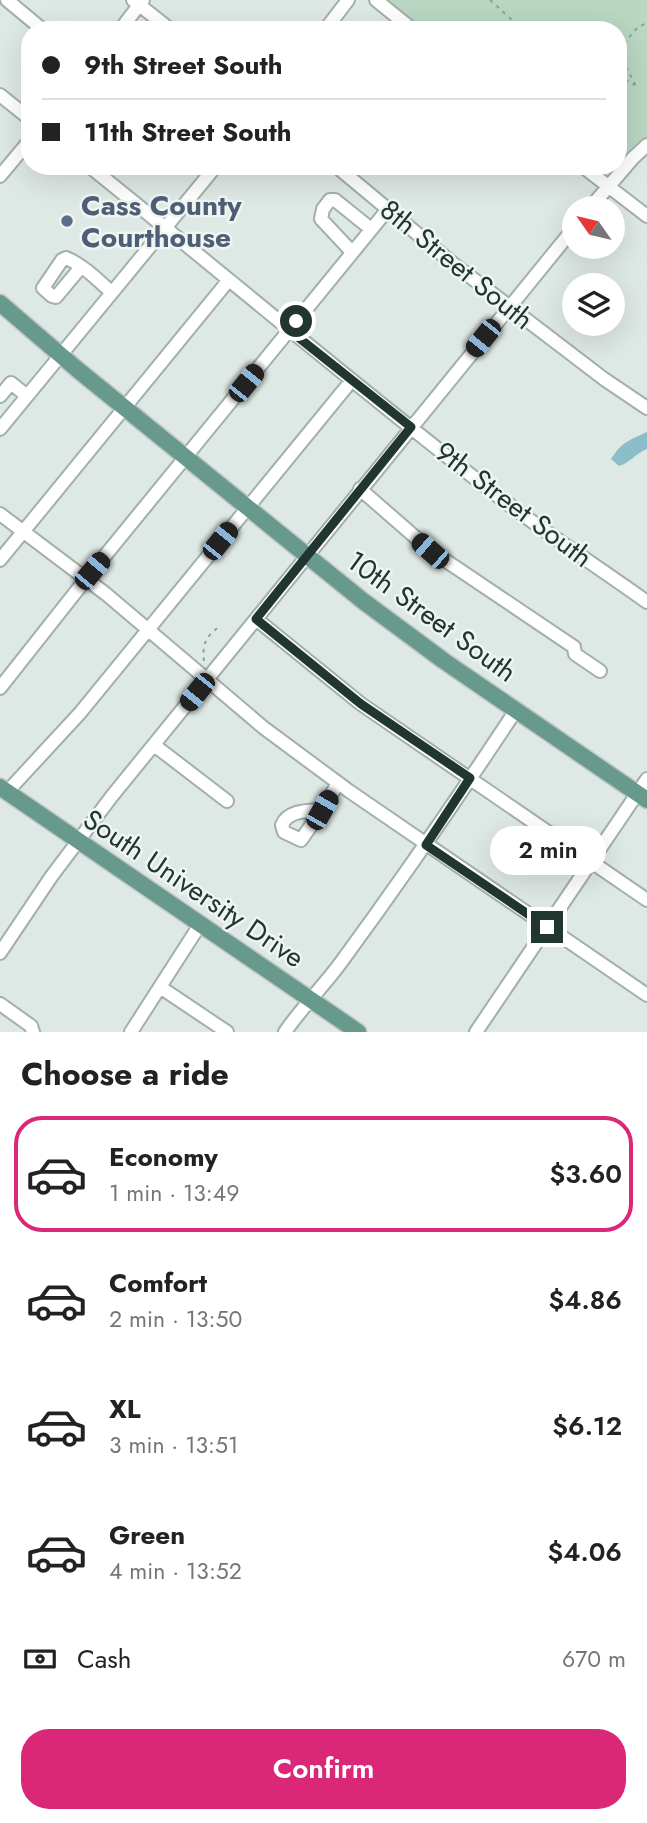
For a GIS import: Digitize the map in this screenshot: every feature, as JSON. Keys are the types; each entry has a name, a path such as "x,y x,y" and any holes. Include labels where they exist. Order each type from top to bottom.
{"main road":[{"name":"10th Street South","path":"0,303 60,355 398,628 642,797"},
{"name":"South University Drive","path":"4,790 358,1032"}],"street":[{"path":"7,0 32,21"},
{"path":"332,21 348,0"},
{"path":"376,0 402,21"},
{"path":"126,21 139,2 161,21"},
{"path":"0,95 21,112"},
{"path":"627,165 647,145"},
{"path":"0,176 21,151"},
{"name":"9th Street South","path":"100,175 502,500 647,602"},
{"path":"3,421 27,396 209,175"},
{"name":"8th Street South","path":"347,175 451,262 604,379 647,408"},
{"path":"593,175 647,216"},
{"path":"600,196 618,175"},
{"path":"352,252 321,219 323,209 331,200 335,200 371,229"},
{"path":"0,688 388,209"},
{"path":"0,953 79,841 153,745 562,242"},
{"path":"76,263 111,292"},
{"path":"0,560 228,281"},
{"path":"4,790 79,713 352,380"},
{"path":"0,396 11,383 27,396"},
{"path":"360,489 430,551 574,648 575,654 600,671"},
{"path":"0,513 86,579 264,728 426,845 647,995"},
{"path":"256,619 361,704 647,900"},
{"path":"285,1032 328,981 426,845 516,710"},
{"path":"153,745 227,801"},
{"path":"476,1032 592,861 642,797 647,779"},
{"path":"322,810 338,783"},
{"path":"131,1032 201,923"},
{"path":"160,987 227,1032"},
{"path":"0,1004 31,1026 33,1032"}],"path":[{"path":"490,0 513,21"},
{"path":"627,40 638,27 647,23"},
{"path":"627,71 634,87 627,82"},
{"path":"204,660 204,643 219,627"}],"green space":[{"path":"384,0 647,0 647,139 627,158 627,21 410,21"}],"water":[{"path":"647,432 647,449 619,466 611,459 626,442"}],"place":[{"name":"Cass County Courthouse","path":"67,221"}],"route":[{"path":"296,321 289,330 411,427 256,619 361,704 470,778 426,845 547,927"}]}
